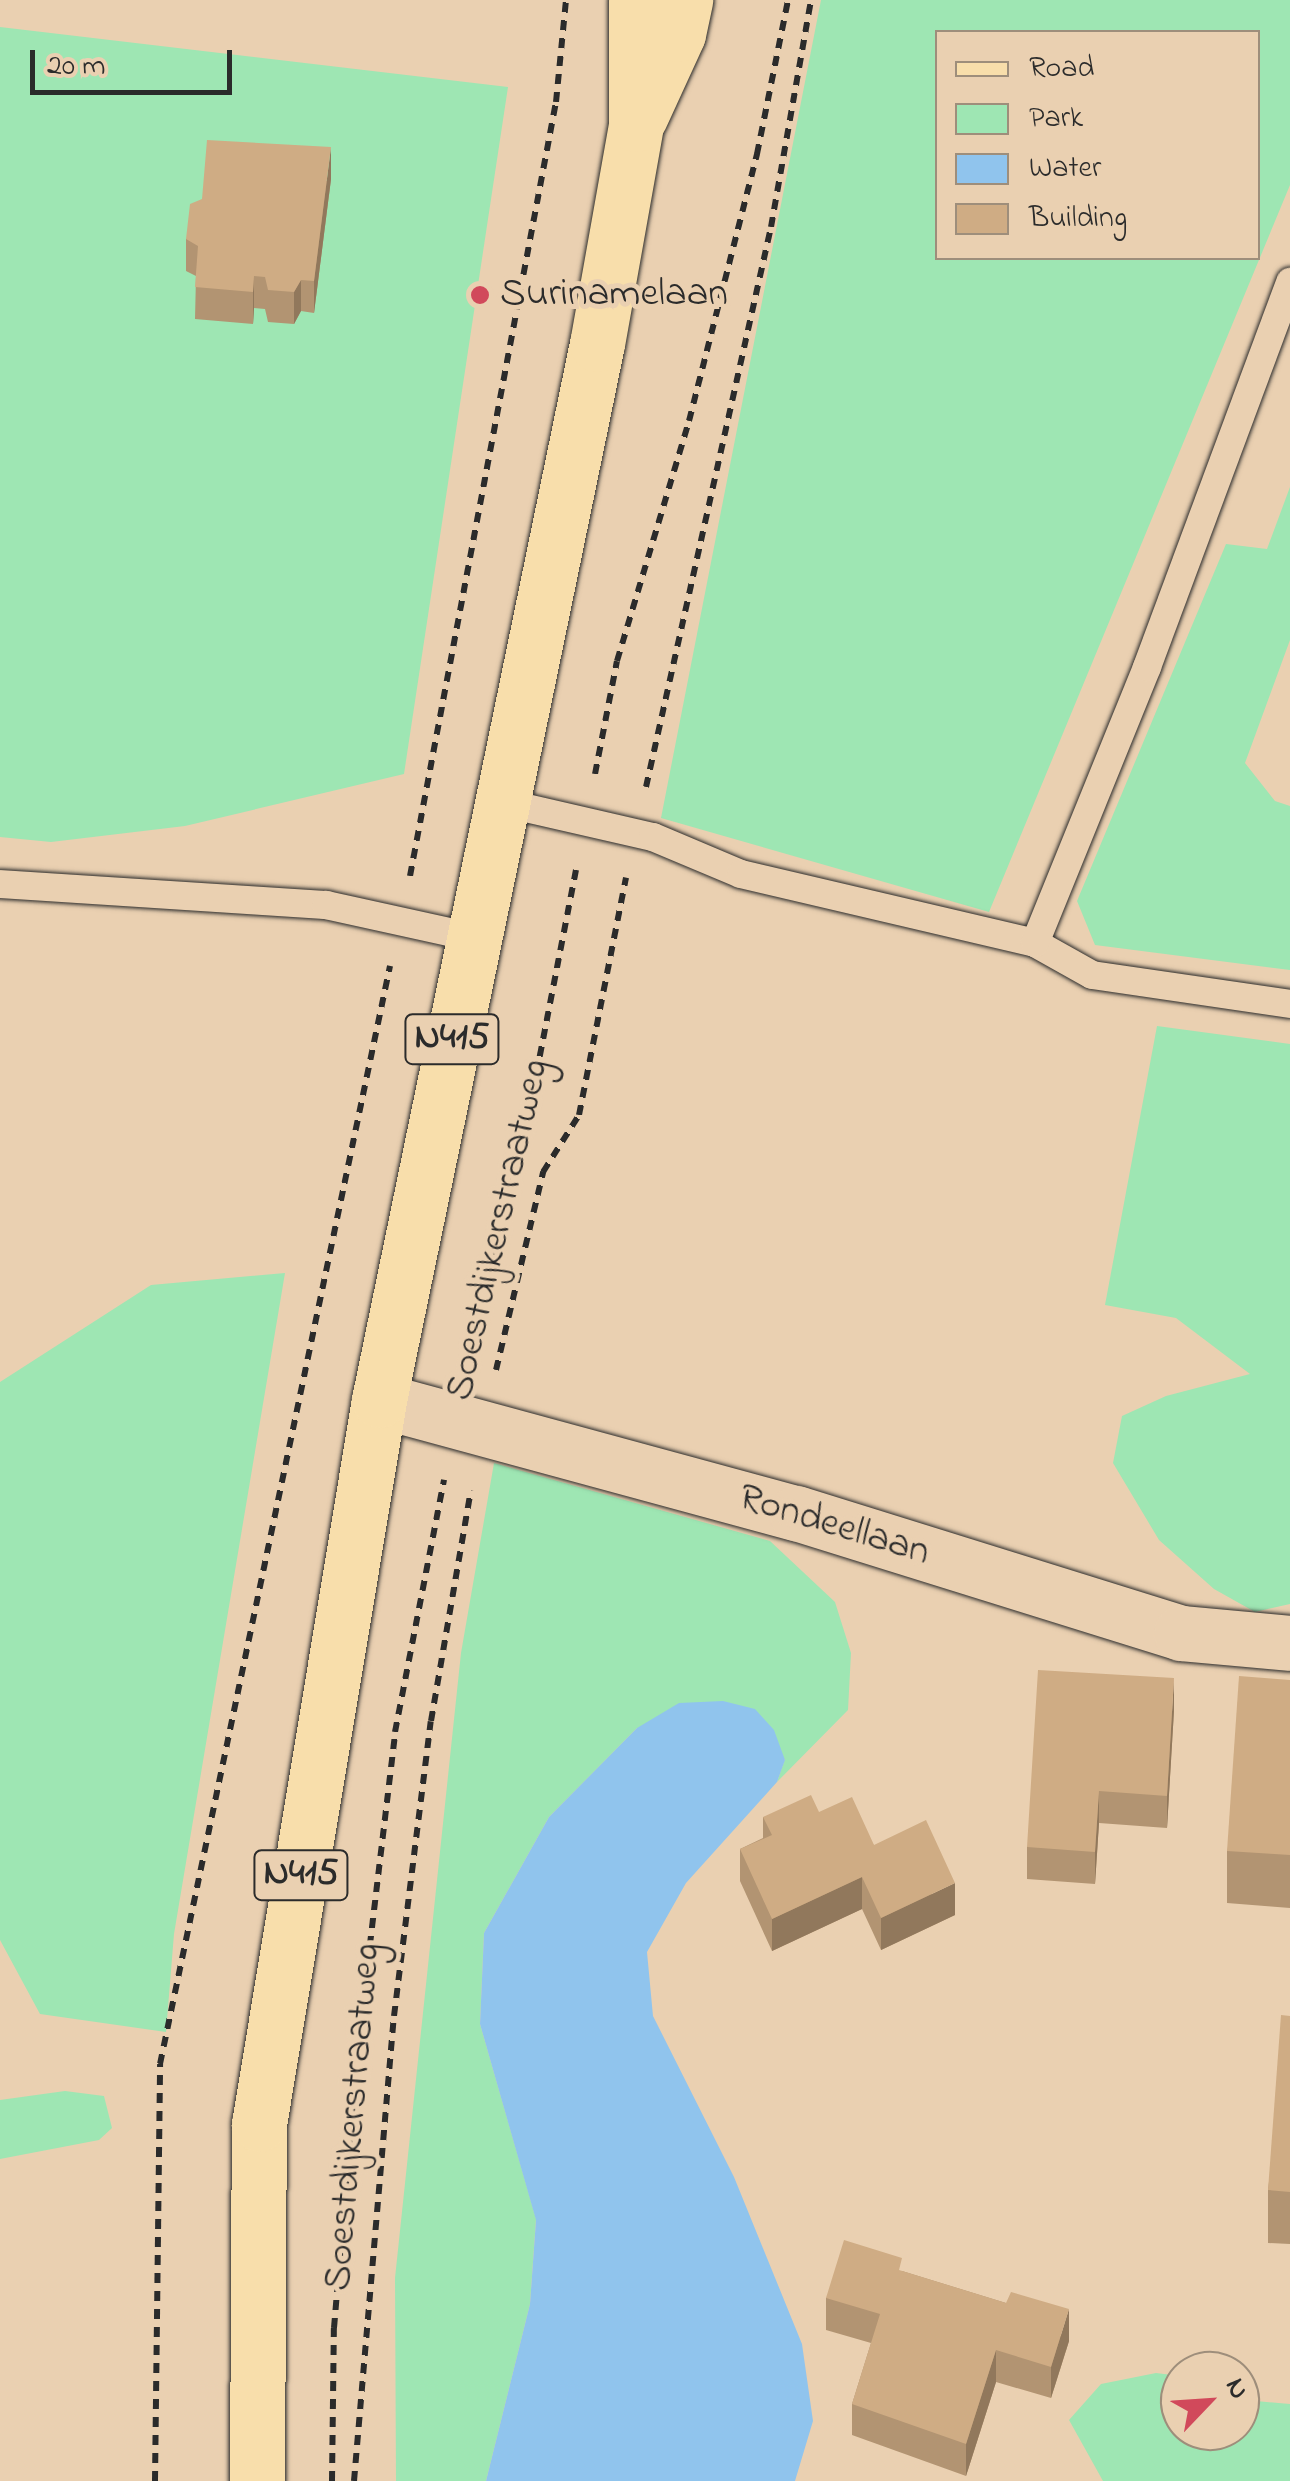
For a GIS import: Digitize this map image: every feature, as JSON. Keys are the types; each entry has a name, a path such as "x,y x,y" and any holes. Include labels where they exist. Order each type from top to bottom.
{"main road":[{"name":"Soestdijkerstraatweg","path":"257,2481 259,2124 379,1400 636,124 636,0"},
{"name":"Soestdijkerstraatweg","path":"636,124 678,34 684,0"}],"street":[{"name":"Rondeellaan","path":"379,1400 796,1513 1181,1633 1290,1643"}],"lane":[{"path":"1035,943 1148,667 1290,282"},
{"path":"500,802 635,834 740,874 1035,943 1092,975 1290,1004"},
{"path":"0,884 326,906 471,937"}],"path":[{"path":"155,2481 160,2064 402,921 553,121 566,0"},
{"name":"Soestdijkerstraatweg","path":"332,2481 334,2328 357,2053 395,1732 469,1423 617,660 689,421 788,0"},
{"path":"354,2481 394,2016 469,1423 543,1172 579,1115 635,834 771,227 811,0"}],"green space":[{"path":"821,0 1290,0 1290,185 1260,257 1260,30 935,30 935,260 1259,260 989,912 661,818"},
{"path":"0,27 508,87 404,774 185,826 51,842 0,837"},
{"path":"1290,487 1290,640 1245,763 1275,801 1290,806 1290,970 1095,945 1077,901 1226,544 1267,549"},
{"path":"1157,1026 1290,1044 1290,1604 1255,1612 1214,1589 1159,1540 1113,1463 1122,1416 1166,1396 1250,1374 1176,1318 1105,1305"},
{"path":"285,1273 174,1934 166,2032 40,2014 0,1940 0,1382 151,1285"},
{"path":"494,1463 770,1541 835,1602 851,1653 848,1710 777,1782 785,1759 637,1728 549,1817 484,1933 480,2024 536,2219 530,2304 486,2481 396,2481 395,2278 461,1653"},
{"path":"65,2091 104,2096 112,2128 99,2140 0,2159 0,2100"},
{"path":"1160,2374 1160,2451 1260,2451 1260,2401 1290,2404 1290,2481 1103,2481 1069,2420 1101,2384"}],"water":[{"path":"723,1701 755,1709 774,1730 785,1760 777,1782 686,1883 647,1952 653,2016 734,2177 802,2344 813,2421 795,2481 486,2481 530,2304 536,2220 480,2024 484,1933 549,1817 637,1728 679,1703"}],"building":[{"path":"207,140 331,147 314,281 301,280 294,292 268,290 265,277 254,276 253,292 195,287 198,246 186,239 190,204 202,199"},
{"path":"1038,1670 1174,1678 1167,1796 1099,1791 1095,1852 1027,1847"},
{"path":"1239,1676 1290,1680 1290,1855 1227,1851"},
{"path":"811,1795 819,1812 852,1797 874,1845 926,1820 955,1883 881,1918 862,1877 772,1919 740,1849 772,1835 763,1817"},
{"path":"1281,2015 1290,2016 1290,2192 1268,2190"},
{"path":"844,2240 902,2258 899,2270 1006,2303 1011,2292 1069,2309 1051,2367 996,2350 966,2444 852,2404 880,2314 826,2298"}],"place":[{"name":"Surinamelaan","path":"480,295"}]}
